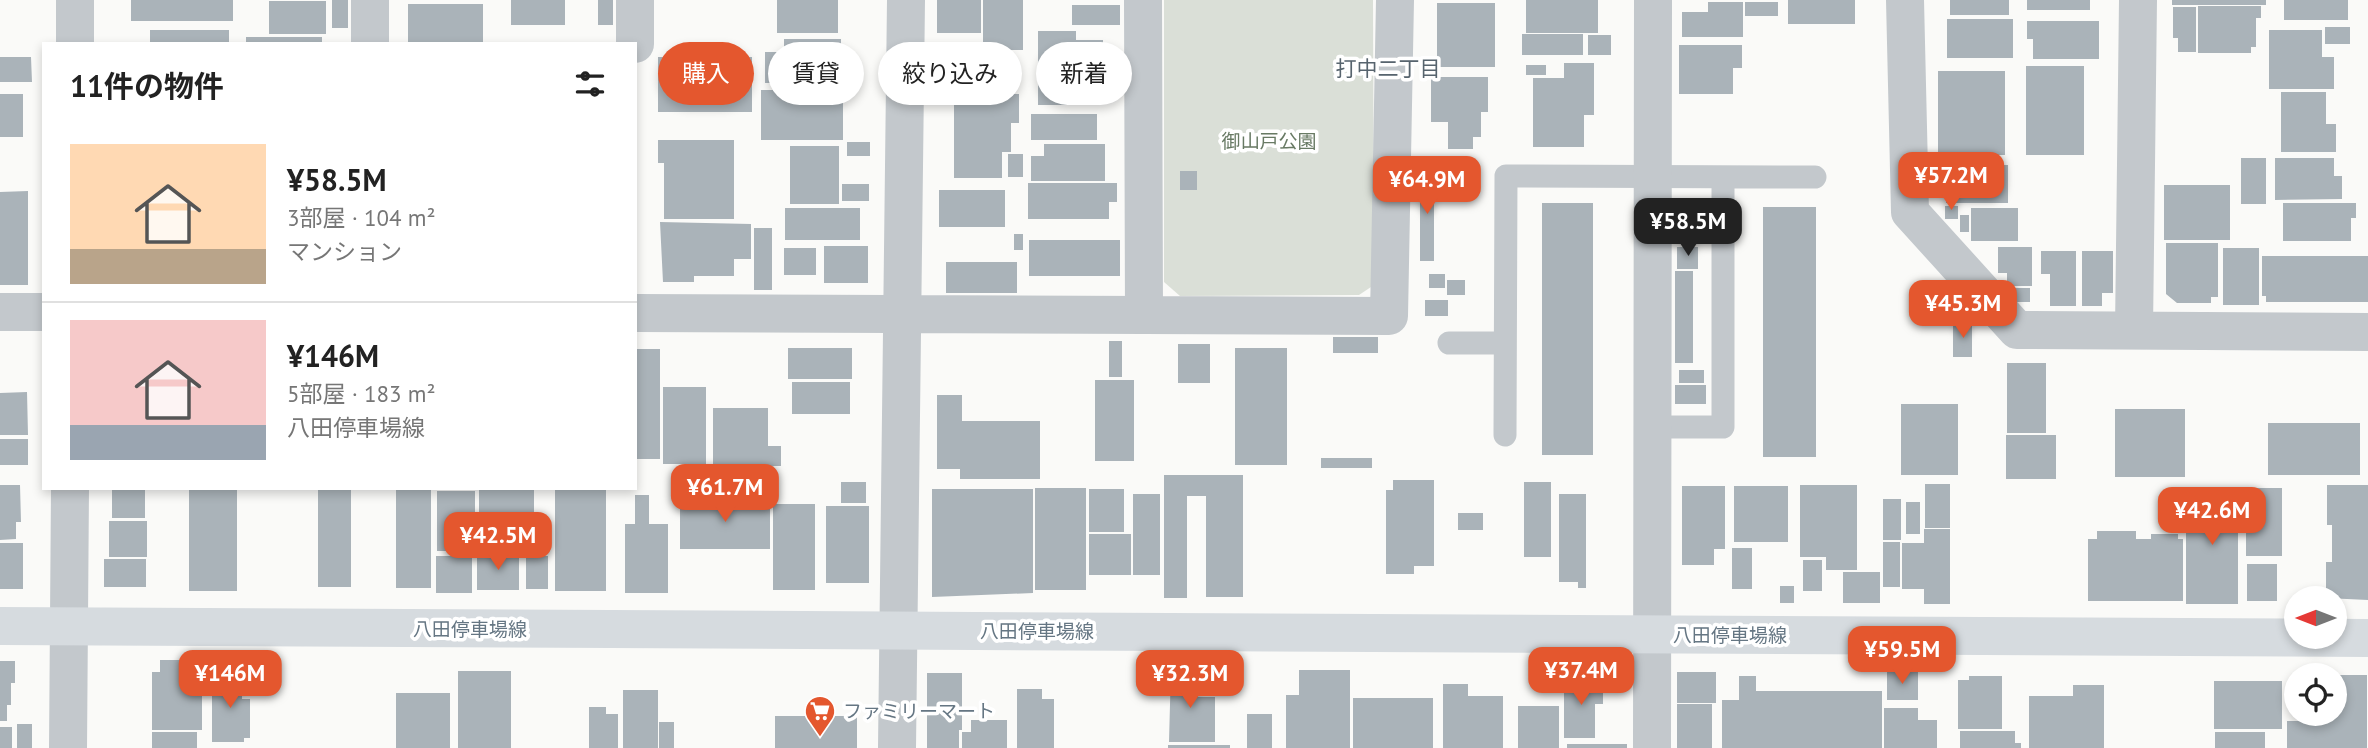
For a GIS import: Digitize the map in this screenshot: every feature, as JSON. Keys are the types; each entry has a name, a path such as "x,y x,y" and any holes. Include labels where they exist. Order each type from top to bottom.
{"main road":[{"name":"八田停車場線","path":"0,626 2368,638"}],"street":[{"path":"75,0 75,42"},
{"path":"370,0 370,42"},
{"path":"635,0 635,42"},
{"path":"897,748 906,0"},
{"path":"1143,0 1144,315"},
{"path":"637,313 1389,316 1395,0"},
{"path":"1652,748 1653,0"},
{"path":"1905,0 1910,212 2017,330 2368,332"},
{"path":"2134,330 2138,0"},
{"path":"0,312 42,312"},
{"path":"68,748 70,490"}],"lane":[{"path":"1506,435 1506,176 1815,177"},
{"path":"1653,427 1723,427 1723,177"},
{"path":"1449,343 1506,343"}],"green space":[{"name":"御山戸公園","path":"1164,0 1373,0 1374,285 1359,295 1180,296 1164,282"}],"building":[{"path":"131,0 233,0 233,21 131,21"},
{"path":"332,0 348,0 348,28 332,28"},
{"path":"511,0 565,0 565,25 511,25"},
{"path":"598,0 613,0 613,25 598,25"},
{"path":"777,0 838,0 838,33 777,33"},
{"path":"937,0 981,0 981,33 937,33"},
{"path":"983,0 1023,0 1023,50 1022,42 983,42"},
{"path":"1526,0 1598,0 1598,33 1526,33"},
{"path":"1788,0 1855,0 1855,24 1788,24"},
{"path":"1950,0 2009,0 2009,15 1950,15"},
{"path":"2027,0 2090,0 2090,10 2027,10"},
{"path":"2172,0 2266,0 2266,5 2172,5"},
{"path":"2284,0 2348,0 2348,20 2284,20"},
{"path":"269,1 326,1 326,34 269,34"},
{"path":"1708,2 1743,2 1743,37 1682,37 1682,12 1708,12"},
{"path":"1745,2 1778,2 1778,16 1745,16"},
{"path":"1437,3 1495,3 1495,67 1437,67"},
{"path":"408,4 483,4 483,42 408,42"},
{"path":"1072,5 1120,5 1120,25 1072,25"},
{"path":"2198,6 2261,6 2261,18 2256,18 2256,47 2251,47 2251,53 2198,53"},
{"path":"2173,7 2196,7 2196,52 2178,52 2178,38 2173,38"},
{"path":"1947,19 2013,19 2013,58 1947,58"},
{"path":"2027,21 2099,21 2099,59 2033,59 2033,39 2027,39"},
{"path":"2325,27 2350,27 2350,44 2325,44"},
{"path":"150,30 229,30 229,42 150,42"},
{"path":"2269,30 2322,30 2322,57 2334,57 2334,89 2269,89"},
{"path":"1038,31 1076,31 1076,40 1103,40 1103,42 1038,42"},
{"path":"1522,34 1583,34 1583,55 1522,55"},
{"path":"1588,35 1611,35 1611,55 1588,55"},
{"path":"246,37 322,37 322,42 246,42"},
{"path":"784,39 841,39 841,42 784,42"},
{"path":"1679,45 1742,45 1742,68 1733,68 1733,94 1679,94"},
{"path":"765,52 768,52 768,83 765,83"},
{"path":"0,57 31,57 32,82 0,82"},
{"path":"1564,63 1594,63 1594,115 1584,115 1584,147 1533,147 1533,78 1564,78"},
{"path":"1526,65 1546,65 1546,75 1526,75"},
{"path":"2026,66 2084,66 2084,155 2026,155"},
{"path":"1938,71 2005,71 2005,155 1938,155"},
{"path":"1431,77 1488,77 1488,112 1481,112 1481,137 1473,137 1473,149 1448,149 1448,122 1431,122"},
{"path":"761,90 768,90 768,105 843,105 843,140 761,140"},
{"path":"2281,92 2326,92 2326,124 2336,124 2336,152 2281,152"},
{"path":"0,94 23,94 23,137 0,137"},
{"path":"658,105 752,105 752,112 658,112"},
{"path":"954,105 1019,105 1019,123 1011,123 1011,152 1002,152 1002,178 954,178"},
{"path":"1031,114 1097,114 1097,140 1031,140"},
{"path":"658,140 734,140 734,219 664,219 664,163 658,163"},
{"path":"847,142 870,142 870,156 847,156"},
{"path":"1044,144 1105,144 1105,181 1031,181 1031,156 1044,156"},
{"path":"790,146 839,146 839,204 790,204"},
{"path":"1008,154 1023,154 1023,177 1008,177"},
{"path":"2241,158 2266,158 2266,204 2241,204"},
{"path":"2275,158 2334,158 2334,176 2342,176 2342,199 2275,200"},
{"path":"1958,165 2008,165 2008,203 1946,203 1946,184 1958,184"},
{"path":"1180,171 1197,171 1197,190 1180,190"},
{"path":"1420,171 1434,171 1434,261 1420,261"},
{"path":"1028,183 1117,183 1117,202 1109,202 1109,219 1028,219"},
{"path":"842,184 869,184 869,201 842,201"},
{"path":"2164,185 2230,185 2230,240 2164,240"},
{"path":"939,190 1005,190 1005,227 939,227"},
{"path":"28,191 28,285 0,285 0,192"},
{"path":"1542,203 1593,203 1593,455 1542,455"},
{"path":"2283,203 2356,203 2356,218 2351,218 2351,241 2283,241"},
{"path":"1945,206 1958,206 1958,219 1945,219"},
{"path":"1763,207 1816,207 1816,457 1763,457"},
{"path":"785,208 860,208 860,240 785,240"},
{"path":"1971,208 2018,208 2018,241 1971,241"},
{"path":"1960,215 1969,215 1969,232 1960,232"},
{"path":"660,222 751,224 751,259 734,259 734,276 694,276 694,282 663,282"},
{"path":"754,228 772,228 772,290 754,290"},
{"path":"1014,234 1023,234 1023,250 1014,250"},
{"path":"1029,240 1120,240 1120,276 1029,276"},
{"path":"2166,243 2218,243 2218,297 2211,297 2211,303 2177,303 2166,294"},
{"path":"824,246 868,246 868,283 824,283"},
{"path":"1677,247 1698,247 1698,269 1677,269"},
{"path":"1998,247 2032,247 2032,286 2007,286 2007,273 1998,273"},
{"path":"784,248 816,248 816,275 784,275"},
{"path":"2223,248 2259,248 2259,305 2223,305"},
{"path":"2041,251 2076,251 2076,306 2050,306 2050,274 2041,274"},
{"path":"2082,251 2113,251 2113,293 2102,293 2102,306 2082,306"},
{"path":"2262,256 2368,256 2368,302 2266,302 2266,296 2262,296"},
{"path":"946,262 1017,262 1017,293 946,293"},
{"path":"1675,271 1693,271 1693,363 1675,363"},
{"path":"1429,274 1445,274 1445,288 1429,288"},
{"path":"1447,280 1465,280 1465,295 1447,295"},
{"path":"2014,288 2030,288 2030,302 2014,302"},
{"path":"1425,300 1448,300 1448,316 1425,316"},
{"path":"1953,323 1972,323 1972,357 1953,357"},
{"path":"1333,337 1378,337 1378,353 1333,353"},
{"path":"1109,341 1122,341 1122,377 1109,377"},
{"path":"1178,344 1210,344 1210,383 1178,383"},
{"path":"788,348 852,348 852,379 788,379"},
{"path":"1235,348 1287,348 1287,465 1235,465"},
{"path":"637,349 660,349 660,459 637,459"},
{"path":"2007,363 2046,363 2046,433 2007,433"},
{"path":"1679,370 1704,370 1704,383 1679,383"},
{"path":"1095,380 1134,380 1134,461 1095,461"},
{"path":"792,382 850,382 850,414 792,414"},
{"path":"1675,385 1706,385 1706,404 1675,404"},
{"path":"663,387 706,387 706,464 663,464"},
{"path":"27,392 28,435 0,435 0,393"},
{"path":"937,395 962,395 962,421 1040,421 1040,479 960,479 960,469 937,469"},
{"path":"1901,404 1958,404 1958,475 1901,475"},
{"path":"713,408 768,408 768,446 781,446 781,466 713,466"},
{"path":"2115,409 2185,409 2185,477 2115,477"},
{"path":"2268,423 2360,423 2360,475 2268,475"},
{"path":"2006,435 2056,435 2056,479 2006,479"},
{"path":"0,439 28,439 28,465 0,465"},
{"path":"1321,458 1372,458 1372,468 1321,468"},
{"path":"1164,475 1243,475 1243,597 1206,597 1206,496 1187,496 1187,598 1164,598"},
{"path":"1393,480 1434,480 1434,566 1414,566 1414,574 1386,574 1386,490 1393,490"},
{"path":"841,482 866,482 866,503 841,503"},
{"path":"1524,482 1551,482 1551,557 1524,557"},
{"path":"1925,484 1950,484 1950,528 1925,528"},
{"path":"0,485 20,485 21,522 16,522 16,539 0,540"},
{"path":"1800,485 1857,485 1857,570 1826,570 1826,557 1800,557"},
{"path":"2327,485 2368,485 2368,600 2347,599 2347,586 2326,586 2326,562 2332,562 2332,525 2327,525"},
{"path":"1682,486 1725,486 1725,549 1714,549 1714,565 1682,565"},
{"path":"1734,486 1788,486 1788,542 1734,542"},
{"path":"1035,488 1086,488 1086,590 1035,590"},
{"path":"2246,488 2282,488 2282,556 2246,556"},
{"path":"932,489 1033,489 1033,593 932,597"},
{"path":"1089,489 1124,489 1124,532 1089,532"},
{"path":"112,490 145,490 145,518 112,518"},
{"path":"189,490 237,490 237,591 189,591"},
{"path":"318,490 351,490 351,587 318,587"},
{"path":"396,490 431,490 431,588 396,588"},
{"path":"479,490 534,490 534,549 479,549"},
{"path":"555,490 606,490 606,591 555,591"},
{"path":"2186,490 2238,490 2238,604 2186,604"},
{"path":"437,491 475,491 475,551 437,551"},
{"path":"1133,494 1160,494 1160,575 1133,575"},
{"path":"1559,494 1586,494 1586,588 1578,588 1578,582 1559,582"},
{"path":"635,495 649,495 649,524 668,524 668,593 625,593 625,524 635,524"},
{"path":"680,498 770,498 770,549 680,549"},
{"path":"1883,499 1901,499 1901,540 1883,540"},
{"path":"1906,502 1920,502 1920,534 1906,534"},
{"path":"773,504 815,504 815,590 773,590"},
{"path":"826,506 869,506 869,583 826,583"},
{"path":"1458,513 1483,513 1483,530 1458,530"},
{"path":"109,521 147,521 147,557 109,557"},
{"path":"1924,529 1950,529 1950,604 1924,604 1924,589 1902,589 1902,543 1924,543"},
{"path":"2097,531 2136,531 2136,539 2151,539 2151,534 2178,534 2178,539 2183,539 2183,601 2088,601 2088,539 2097,539"},
{"path":"1089,534 1131,534 1131,575 1089,575"},
{"path":"1883,542 1900,542 1900,587 1883,587"},
{"path":"0,543 23,543 23,589 0,589"},
{"path":"1732,548 1752,548 1752,589 1732,589"},
{"path":"477,553 519,553 519,590 477,590"},
{"path":"436,556 472,556 472,593 436,593"},
{"path":"526,556 548,556 548,589 526,589"},
{"path":"104,559 146,559 146,587 104,587"},
{"path":"1803,560 1822,560 1822,591 1803,591"},
{"path":"2247,564 2277,564 2277,601 2247,601"},
{"path":"1843,572 1880,572 1880,603 1843,603"},
{"path":"1780,586 1794,586 1794,603 1780,603"},
{"path":"160,660 192,660 192,672 202,672 202,730 152,730 152,672 160,672"},
{"path":"0,661 15,661 15,683 11,683 11,705 7,705 7,721 0,721"},
{"path":"1171,667 1189,667 1189,675 1198,675 1198,697 1215,697 1215,742 1169,742"},
{"path":"1299,670 1350,670 1350,748 1286,748 1286,695 1299,695"},
{"path":"223,671 237,671 237,676 242,676 242,699 250,699 250,738 244,738 244,742 212,742 212,679 223,679"},
{"path":"458,671 511,671 511,748 458,748"},
{"path":"1677,672 1716,672 1716,703 1677,703"},
{"path":"1887,672 1918,672 1918,700 1887,700"},
{"path":"927,673 962,673 962,730 959,730 959,748 927,748"},
{"path":"2347,675 2367,675 2367,748 2287,748 2287,726 2347,726"},
{"path":"1739,676 1756,676 1756,691 1882,691 1882,748 1722,748 1722,700 1739,700"},
{"path":"1969,676 2002,676 2002,729 1958,729 1958,680 1969,680"},
{"path":"1564,679 1603,679 1603,704 1595,704 1595,738 1564,738"},
{"path":"2214,681 2282,681 2282,729 2214,729"},
{"path":"1443,684 1468,684 1468,696 1503,696 1503,748 1443,748"},
{"path":"2073,685 2104,685 2104,748 2029,748 2029,696 2073,696"},
{"path":"1017,689 1042,689 1042,699 1054,699 1054,748 1017,748"},
{"path":"623,690 658,690 658,748 623,748"},
{"path":"396,693 450,693 450,748 396,748"},
{"path":"1353,698 1433,698 1433,748 1353,748"},
{"path":"1677,704 1712,704 1712,748 1677,748"},
{"path":"1518,706 1559,706 1559,748 1518,748"},
{"path":"589,707 606,707 606,714 618,714 618,748 589,748"},
{"path":"1884,708 1918,708 1918,720 1937,720 1937,748 1884,748"},
{"path":"1247,714 1272,714 1272,748 1247,748"},
{"path":"775,716 857,716 857,748 775,748"},
{"path":"971,720 1007,720 1007,748 962,748 962,732 971,732"},
{"path":"659,722 674,722 674,748 659,748"},
{"path":"17,724 32,724 32,748 17,748"},
{"path":"0,727 12,727 12,748 0,748"},
{"path":"1960,731 2015,731 2015,743 2021,743 2021,748 1960,748"},
{"path":"152,732 197,732 197,748 152,748"},
{"path":"2215,732 2265,732 2265,748 2215,748"},
{"path":"1567,744 1627,744 1627,748 1567,748"},
{"path":"1168,745 1230,745 1230,748 1168,748"}],"place":[{"name":"ファミリーマート","path":"820,738"}],"district":[{"name":"打中二丁目","path":"1388,68"}]}
